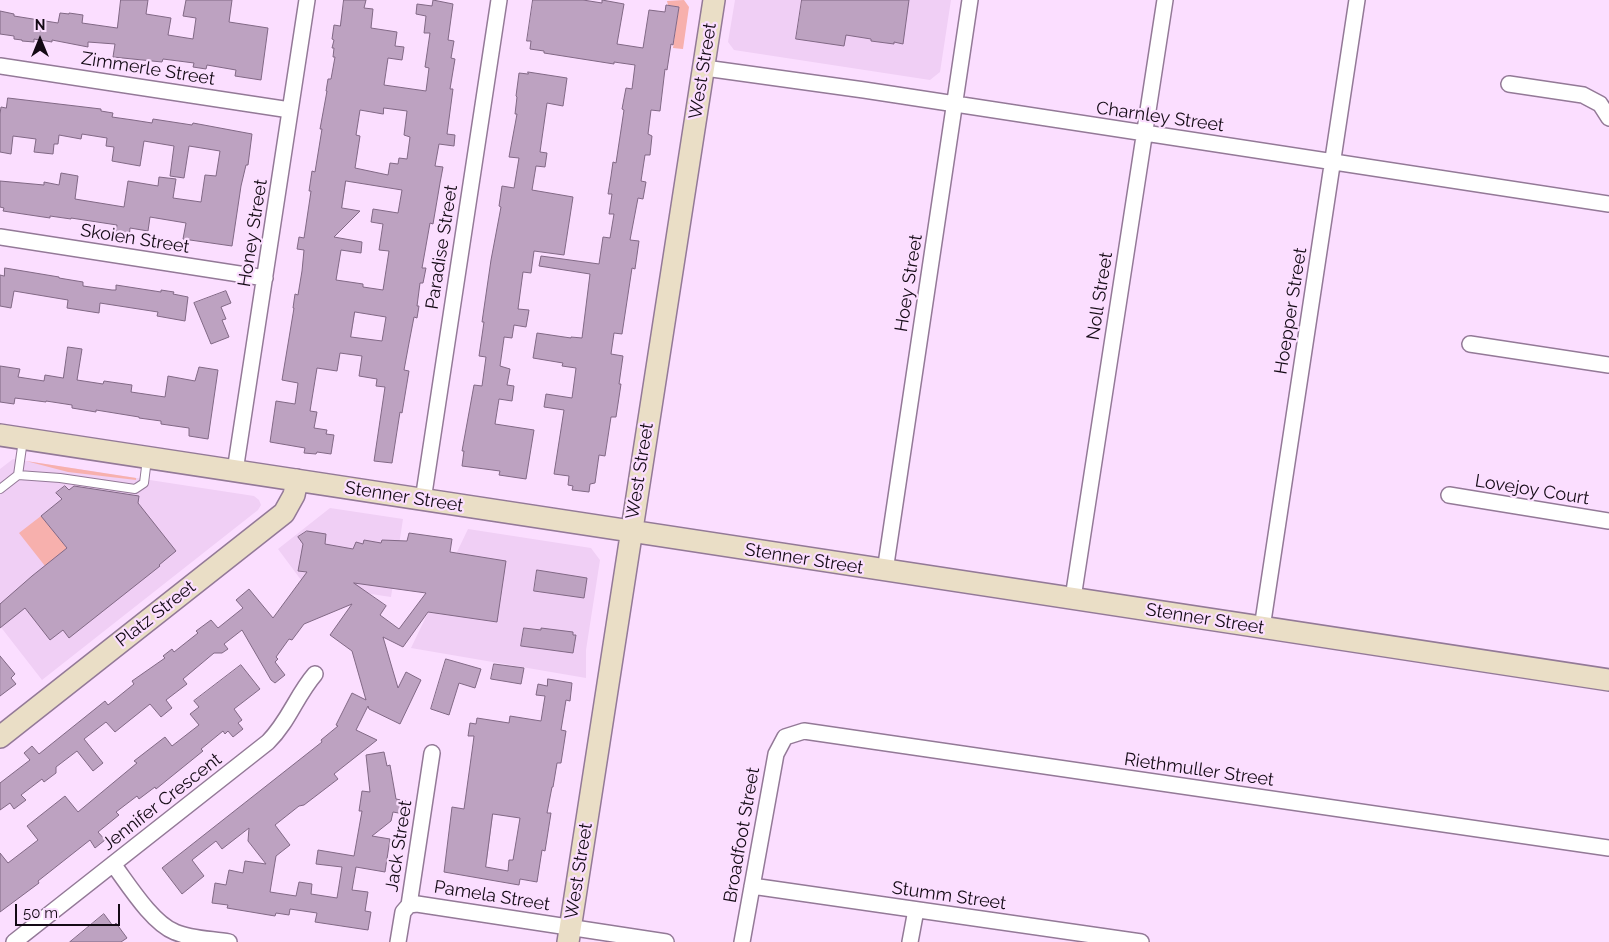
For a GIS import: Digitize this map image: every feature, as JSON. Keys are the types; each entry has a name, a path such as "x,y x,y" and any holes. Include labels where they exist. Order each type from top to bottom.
{"main road":[{"name":"West Street","path":"569,935 714,0"},
{"name":"Stenner Street","path":"0,435 1609,680"},
{"name":"Platz Street","path":"0,737 284,514 294,495 297,480"}],"street":[{"name":"Honey Street","path":"235,471 307,0"},
{"name":"Paradise Street","path":"422,500 499,0"},
{"name":"Hoey Street","path":"885,571 970,0"},
{"name":"Noll Street","path":"1073,598 1165,0"},
{"name":"Hoepper Street","path":"1262,628 1357,0"},
{"name":"Zimmerle Street","path":"0,66 290,110"},
{"name":"Charnley Street","path":"704,68 1609,204"},
{"path":"1509,84 1582,95 1600,104 1609,118"},
{"name":"Skoien Street","path":"0,237 265,278"},
{"path":"1470,344 1609,365"},
{"name":"Lovejoy Court","path":"1449,495 1609,521"},
{"name":"Jennifer Crescent","path":"14,942 268,742 282,726 303,690 315,674"},
{"name":"Riethmuller Street","path":"785,737 804,731 1609,848"},
{"name":"Broadfoot Street","path":"742,942 776,754 785,737"},
{"name":"Jack Street","path":"398,942 402,912 408,905 432,753"},
{"path":"113,864 155,918 178,938 229,942"},
{"name":"Stumm Street","path":"752,886 916,910 1071,937 1141,942"},
{"name":"Pamela Street","path":"408,905 417,904 569,935 666,942"},
{"path":"910,942 916,910"}],"lane":[{"path":"18,475 23,439"},
{"path":"0,488 18,475 60,478 135,489 144,483 148,457"}],"shaded area":[{"path":"684,0 689,7 683,49 673,48 679,7 668,5 667,1"},
{"path":"735,0 951,0 940,72 930,80 734,50 728,42"},
{"path":"13,459 254,496 261,505 258,510 42,680 0,626 0,469"},
{"path":"26,461 136,478 136,480 68,472"},
{"path":"330,508 403,519 391,597 304,584 278,549"},
{"path":"41,516 67,548 45,566 19,533"},
{"path":"468,529 591,548 600,560 586,650 586,678 411,648"}],"building":[{"path":"121,0 148,0 146,14 171,18 168,35 193,39 196,18 183,16 186,0 232,0 229,22 268,28 261,80 235,76 236,70 207,65 206,69 193,67 194,63 163,59 162,62 113,57 115,44 88,42 88,47 52,40 52,42 34,39 34,42 22,41 14,39 14,36 0,34 0,11 14,14 14,16 58,23 60,13 83,15 82,23 117,28"},
{"path":"344,0 366,0 364,8 373,9 371,28 397,32 395,46 404,47 402,60 388,58 384,85 426,91 429,68 425,67 430,33 424,33 426,16 416,14 417,4 432,6 433,0 453,4 448,40 454,41 451,58 455,59 450,89 453,89 447,134 455,135 454,146 439,144 435,166 443,167 433,224 430,223 422,268 426,268 423,283 420,283 417,318 414,317 404,370 409,371 392,463 374,461 385,387 376,386 377,379 359,376 362,356 340,353 337,371 317,368 310,411 317,412 314,428 327,430 326,434 334,435 331,454 304,453 305,448 270,442 276,401 295,404 298,383 282,380 295,294 298,295 302,271 304,250 297,249 299,237 304,238 312,171 315,172 328,79 331,79 335,57 333,57 334,48 332,48 334,25 340,26","holes":["384,108 407,111 404,135 410,137 407,159 399,158 398,164 390,163 388,175 355,168 360,136 356,135 360,110 383,114","346,181 402,190 398,213 373,209 371,222 383,224 379,250 389,251 383,290 363,287 363,284 336,280 341,250 361,253 362,242 334,237 360,211 342,208","355,312 386,317 382,341 351,337"]},
{"path":"533,0 583,0 602,3 602,0 624,4 617,44 643,48 649,10 665,12 666,5 679,7 673,45 671,44 667,70 665,69 660,111 651,110 648,134 652,136 650,155 645,155 641,181 646,182 643,199 638,198 630,240 639,241 635,269 632,268 622,334 614,333 611,354 623,356 616,417 611,417 605,456 599,455 595,483 590,484 589,492 572,490 573,486 568,485 569,476 554,474 564,410 544,407 546,394 572,398 576,368 562,366 563,363 533,358 537,333 582,338 590,274 539,266 541,256 599,264 603,237 610,238 614,214 609,214 612,194 608,194 613,162 616,163 626,88 632,89 635,65 614,62 614,64 530,49 531,41 527,41"},
{"path":"802,0 909,0 903,44 871,41 871,39 846,35 844,46 796,39"},
{"path":"528,72 567,78 563,106 547,103 540,152 547,153 545,167 536,166 532,190 573,197 564,255 534,251 531,273 523,272 518,309 529,310 526,327 514,325 512,338 504,337 500,366 510,369 507,385 514,386 512,401 499,399 495,424 534,430 526,479 499,475 500,471 462,466 464,451 462,451 474,385 482,386 486,357 479,356 484,322 482,322 501,207 499,206 502,186 514,188 519,158 509,157 517,114 515,114 519,73 528,74"},
{"path":"8,98 101,109 101,111 113,113 112,117 152,123 153,119 192,125 193,123 252,134 248,165 246,165 241,186 232,246 183,239 186,223 150,217 148,231 130,228 129,240 115,238 117,225 3,211 4,208 0,207 0,181 44,185 44,182 59,185 61,173 78,176 75,199 124,207 128,181 158,186 159,177 176,179 173,198 201,202 205,175 216,176 220,151 189,146 184,178 170,176 174,146 144,141 140,166 112,161 114,147 106,146 107,138 82,134 81,139 59,135 58,144 54,144 53,154 34,152 36,139 13,136 11,154 0,152 1,107 6,108"},
{"path":"5,268 83,282 83,286 116,290 116,285 161,292 161,290 174,292 173,294 188,297 185,321 157,316 158,312 100,303 99,313 67,308 68,300 14,291 11,308 0,306 0,275 4,276"},
{"path":"226,291 231,303 221,307 226,319 222,320 229,337 211,344 194,303"},
{"path":"68,347 82,349 77,380 103,384 104,381 132,385 131,392 165,397 168,376 195,381 199,367 218,370 208,439 189,436 189,428 161,424 161,421 72,408 72,405 15,398 14,404 0,402 0,366 20,369 18,377 44,381 45,375 63,378"},
{"path":"65,486 69,490 74,486 139,496 138,503 176,551 160,566 69,638 63,630 50,640 25,608 0,628 0,604 67,548 41,516 62,499 56,493"},
{"path":"307,531 326,534 325,544 353,549 356,542 363,544 364,540 381,543 382,540 407,541 409,533 452,539 450,552 506,561 497,622 428,612 403,647 383,637 398,688 406,672 421,680 400,724 369,709 368,706 356,730 377,740 334,774 338,779 275,825 290,845 276,856 270,892 296,896 299,882 312,884 311,894 337,898 342,867 316,864 318,850 354,856 362,811 359,811 362,791 370,792 366,755 384,752 387,766 390,765 396,799 406,801 404,814 393,812 391,821 372,836 390,839 385,872 356,867 352,890 368,892 365,911 371,912 368,930 315,922 317,913 290,909 289,915 276,913 275,916 227,908 228,905 212,903 215,883 226,885 229,870 243,873 245,861 266,864 248,841 249,828 222,849 216,841 192,860 204,876 182,894 162,868 322,742 321,740 338,726 336,725 352,693 366,700 352,651 330,635 352,604 304,624 292,640 289,639 276,657 278,659 275,662 285,675 275,683 271,680 242,630 224,644 228,649 222,653 214,653 183,679 187,684 166,700 172,708 161,717 150,704 115,732 106,722 84,739 103,763 93,771 77,751 56,767 56,773 44,782 42,779 21,795 26,800 14,809 10,803 0,810 0,783 30,760 24,753 32,746 39,754 105,701 108,705 134,684 132,681 165,658 163,656 172,649 174,652 211,620 218,628 243,608 236,600 249,589 273,618 307,572 298,571 303,544 298,537","holes":["354,583 426,593 399,629 380,615 386,606"]},
{"path":"537,570 587,578 584,598 534,591"},
{"path":"524,628 573,632 573,635 576,635 573,653 521,646"},
{"path":"0,656 15,674 11,678 16,684 0,696"},
{"path":"446,659 481,669 475,688 459,683 449,715 431,709"},
{"path":"494,664 524,668 521,684 491,679"},
{"path":"241,665 260,689 234,709 242,720 238,723 243,729 233,737 228,731 225,734 223,731 201,749 203,751 156,789 155,787 139,799 137,796 116,812 119,815 98,832 105,840 95,848 90,840 38,881 39,883 0,912 0,853 8,863 38,840 27,826 65,796 78,812 137,763 134,761 165,737 172,746 199,725 190,714 199,707 194,701"},
{"path":"548,679 572,683 570,701 566,700 561,730 566,731 561,763 557,763 552,787 547,813 551,813 545,851 542,850 537,882 520,879 519,885 444,872 452,807 464,809 474,736 468,736 470,723 476,724 477,718 509,723 510,716 541,721 545,696 536,695 538,684 547,686","holes":["493,814 520,818 513,860 509,860 508,871 486,867"]},
{"path":"104,914 113,926 116,923 127,938 121,942 70,942"}]}
